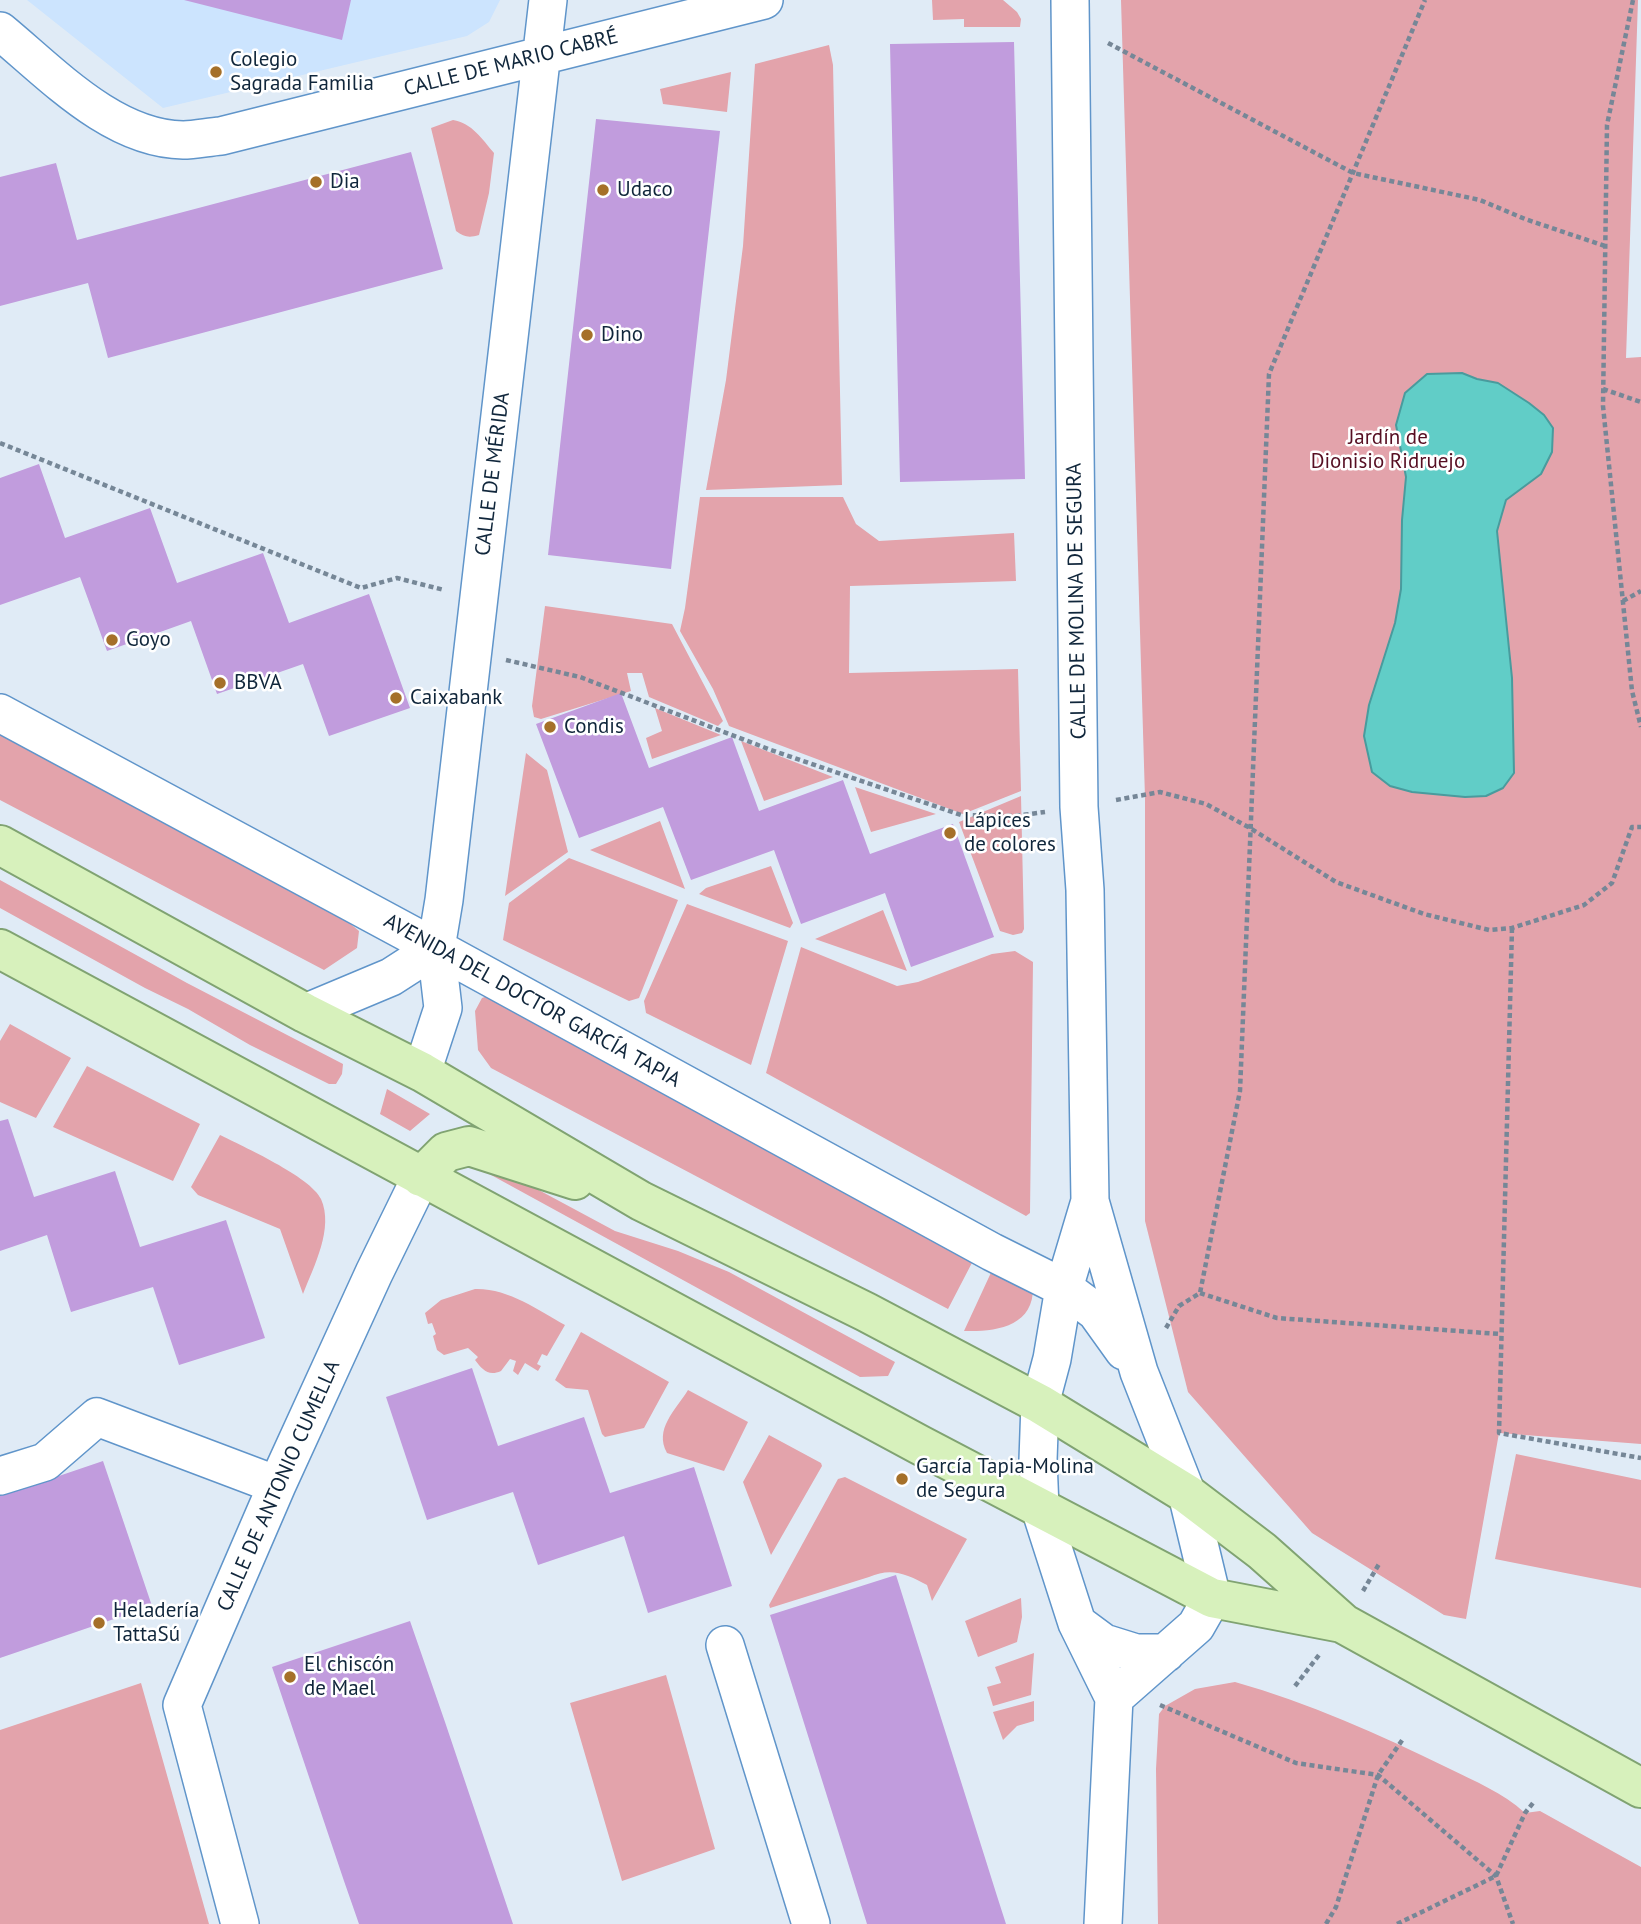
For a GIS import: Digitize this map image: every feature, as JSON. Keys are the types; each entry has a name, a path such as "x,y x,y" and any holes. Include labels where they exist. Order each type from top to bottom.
{"main road":[{"path":"0,845 306,1013 422,1072 641,1201 866,1312 1040,1404 1187,1494 1262,1551 1344,1624 1641,1788"},
{"path":"0,949 421,1177 1212,1598 1344,1624"},
{"path":"421,1177 446,1152 469,1146 641,1201"}],"street":[{"name":"CALLE DE MÉRIDA","path":"422,1072 443,1008 436,948 446,887 548,0"},
{"name":"CALLE DE MARIO CABRÉ","path":"0,31 94,108 115,121 143,133 182,140 221,136 764,0"},
{"name":"CALLE DE MOLINA DE SEGURA","path":"1070,11 1079,807 1085,890 1090,1201 1130,1359 1187,1494 1212,1598"},
{"name":"AVENIDA DEL DOCTOR GARCÍA TAPIA","path":"0,713 979,1246 1064,1288"},
{"path":"306,1013 391,977 436,948"},
{"name":"CALLE DE ANTONIO CUMELLA","path":"240,1924 183,1705 277,1485 421,1177"},
{"name":"CALLE DE MOLINA DE SEGURA","path":"1040,1404 1052,1359 1064,1288 1090,1201"},
{"name":"CALLE DE MOLINA DE SEGURA","path":"1064,1288 1096,1312 1130,1359"},
{"path":"1052,1359 1067,1343 1083,1338 1130,1359"},
{"path":"1040,1404 1040,1508 1077,1623 1114,1698 1103,1924"},
{"path":"0,1476 45,1462 97,1417 277,1485"},
{"path":"1114,1698 1196,1626 1212,1598"},
{"path":"1077,1623 1104,1643 1136,1653 1166,1653"},
{"path":"725,1645 811,1924"}],"path":[{"path":"1130,1359 1179,1306 1200,1293 1240,1091 1269,374 1424,0"},
{"path":"1633,0 1607,125 1603,389 1632,691 1641,727"},
{"path":"1070,11 1353,173 1480,200 1525,219 1605,246"},
{"path":"1603,389 1641,402"},
{"path":"0,443 361,588 397,578 479,598"},
{"path":"1623,601 1641,591"},
{"path":"473,653 580,677 771,750 961,815 1016,816 1160,792 1206,804 1250,828 1336,883 1424,914 1489,930 1513,928 1584,905 1612,883 1632,827 1641,827"},
{"path":"1513,928 1499,1433 1641,1458"},
{"path":"1200,1293 1277,1318 1500,1334"},
{"path":"1114,1698 1165,1706 1296,1763 1378,1774 1496,1876 1513,1924"},
{"path":"1326,1924 1336,1907 1378,1774 1403,1739"},
{"path":"1397,1924 1496,1876 1525,1814 1533,1803"}],"shaded area":[{"name":"Colegio Sagrada Familia","path":"27,0 500,0 489,22 467,36 163,108"},
{"path":"1462,373 1498,383 1544,415 1553,428 1552,452 1541,474 1506,500 1497,531 1512,678 1514,773 1503,788 1486,796 1465,797 1412,792 1390,786 1372,772 1364,736 1369,705 1395,623 1401,589 1406,477 1396,425 1405,393 1427,374"}],"green space":[{"path":"932,0 1003,0 1017,12 1021,19 1020,27 964,27 964,19 933,20"},
{"name":"Jardín de Dionisio Ridruejo","path":"1121,0 1638,0 1626,358 1641,357 1641,1444 1499,1433 1466,1619 1444,1615 1312,1533 1188,1392 1145,1221 1145,798"},
{"path":"829,45 833,65 842,485 706,490 726,380 743,246 755,64"},
{"path":"731,72 727,112 663,104 660,89"},
{"path":"453,120 471,128 494,153 489,193 479,235 475,236 462,235 456,231 431,128"},
{"path":"700,497 843,497 856,524 879,541 1014,533 1016,581 850,586 849,673 1018,669 1021,791 963,814 729,726 713,689 680,631"},
{"path":"545,606 672,624 723,721 718,726 649,697 642,673 627,673 631,691 541,719 534,717 532,706"},
{"path":"655,708 721,735 652,759 646,738 662,731"},
{"path":"0,730 341,916 359,931 357,948 324,970 0,800"},
{"path":"741,741 833,777 764,801"},
{"path":"526,753 547,770 568,852 505,896"},
{"path":"855,787 936,814 871,832"},
{"path":"1021,796 1024,929 1022,933 1013,935 1000,931 959,822"},
{"path":"660,821 685,889 590,850"},
{"path":"569,858 678,900 639,998 629,1001 503,940 509,903"},
{"path":"771,866 793,923 790,928 699,894 706,888"},
{"path":"0,880 187,983 343,1064 342,1074 336,1084 329,1084 250,1045 0,908"},
{"path":"687,904 788,941 751,1065 646,1013 644,1001"},
{"path":"883,910 907,971 815,939"},
{"path":"801,947 897,986 918,982 992,954 1015,951 1033,962 1030,1213 1026,1216 766,1073"},
{"path":"490,995 975,1257 948,1309 491,1068 478,1050 475,1011 482,998"},
{"path":"10,1024 71,1058 36,1118 0,1102 0,1041"},
{"path":"87,1066 200,1124 173,1181 53,1127"},
{"path":"387,1089 430,1114 410,1131 380,1114"},
{"path":"220,1135 290,1172 315,1190 321,1199 324,1234 303,1294 280,1229 198,1195 191,1187"},
{"path":"494,1166 615,1231 678,1251 729,1272 895,1362 888,1376 860,1377 482,1170"},
{"path":"995,1264 1033,1287 1032,1300 1027,1311 1020,1319 1000,1328 964,1331"},
{"path":"475,1289 511,1296 565,1325 547,1356 542,1354 537,1364 541,1366 538,1371 525,1363 518,1375 513,1371 516,1361 510,1359 501,1371 489,1373 480,1366 475,1360 478,1357 468,1348 444,1355 437,1350 433,1336 436,1334 432,1323 428,1324 425,1313 441,1300"},
{"path":"581,1332 669,1382 644,1428 605,1437 588,1390 566,1388 555,1380"},
{"path":"688,1390 748,1422 724,1471 667,1453 663,1436 665,1428"},
{"path":"769,1435 822,1466 771,1555 743,1482"},
{"path":"1516,1454 1641,1480 1641,1588 1495,1559"},
{"path":"845,1477 967,1539 932,1601 927,1585 906,1575 885,1572 770,1608 769,1605 838,1479"},
{"path":"1021,1598 1022,1617 1017,1642 978,1657 965,1621"},
{"path":"1034,1653 1031,1695 993,1706 987,1687 1001,1683 995,1667"},
{"path":"666,1675 715,1849 622,1881 570,1703"},
{"path":"1235,1682 1317,1709 1396,1743 1488,1788 1525,1813 1540,1811 1641,1867 1641,1924 1158,1924 1156,1769 1159,1714 1165,1706 1195,1689"},
{"path":"141,1683 209,1924 0,1924 0,1730"},
{"path":"1034,1701 1034,1721 1017,1726 1003,1740 993,1712"}],"building":[{"path":"184,0 351,0 342,40"},
{"path":"1014,42 1025,479 900,482 890,44"},
{"path":"596,119 720,131 671,569 548,555"},
{"path":"411,152 443,269 108,358 88,283 0,306 0,177 56,163 77,240"},
{"path":"39,464 65,538 150,508 177,583 263,553 289,623 369,594 410,708 329,736 303,664 217,694 191,621 107,651 80,577 0,605 0,478"},
{"path":"621,693 649,768 732,737 759,811 843,780 870,854 953,824 994,937 911,967 885,893 801,924 774,850 691,880 663,807 579,838 536,724"},
{"path":"8,1119 34,1197 115,1171 140,1247 226,1220 265,1338 179,1365 153,1287 71,1312 47,1235 0,1251 0,1121"},
{"path":"472,1368 498,1446 584,1417 610,1493 694,1467 732,1586 648,1613 624,1536 538,1565 513,1492 427,1520 386,1397"},
{"path":"103,1461 152,1606 0,1658 0,1496"},
{"path":"896,1575 1006,1924 867,1924 770,1615"},
{"path":"410,1621 513,1924 359,1924 344,1881 272,1667"}],"place":[{"name":"Colegio Sagrada Familia","path":"216,72"},
{"name":"Dia","path":"316,182"},
{"name":"Udaco","path":"603,190"},
{"name":"Dino","path":"587,335"},
{"name":"Goyo","path":"112,640"},
{"name":"BBVA","path":"220,683"},
{"name":"Caixabank","path":"396,698"},
{"name":"Condis","path":"550,727"},
{"name":"Lápices de colores","path":"950,833"},
{"name":"García Tapia-Molina de Segura","path":"902,1479"},
{"name":"Heladería TattaSú","path":"99,1623"},
{"name":"El chiscón de Mael","path":"290,1677"}]}
